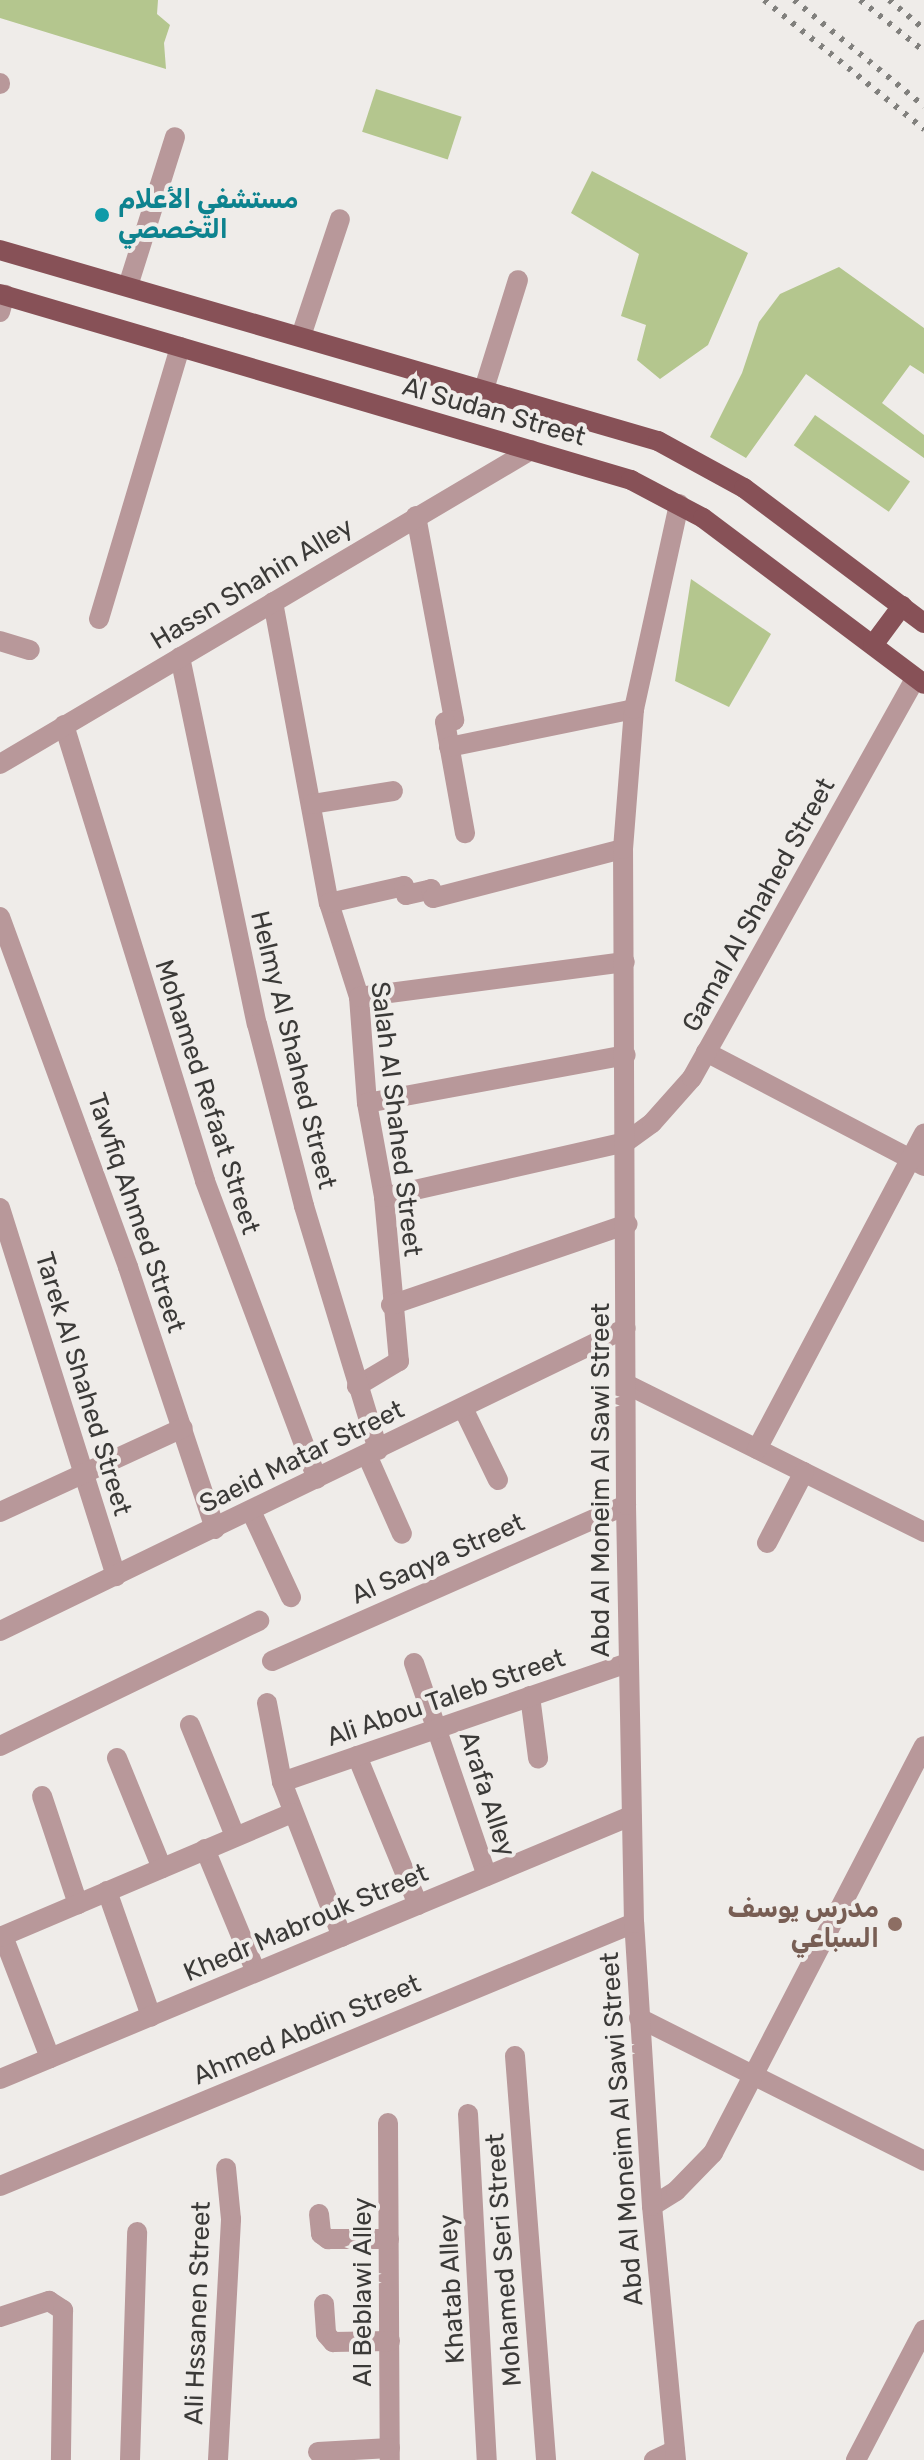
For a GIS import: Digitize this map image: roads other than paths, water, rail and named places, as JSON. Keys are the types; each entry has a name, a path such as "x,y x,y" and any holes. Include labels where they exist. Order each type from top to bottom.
{"main road":[{"name":"Al Sudan Street","path":"0,250 621,427 693,457 744,488 924,623"},
{"name":"Al Sudan Street","path":"2,300 180,347 631,480 679,504 920,681"},
{"path":"873,645 902,606"}],"street":[{"path":"128,286 175,137"},
{"path":"301,336 340,219"},
{"path":"484,389 518,280"},
{"path":"99,619 180,347"},
{"name":"Hassn Shahin Alley","path":"0,764 531,450"},
{"name":"Abd Al Moneim Al Sawi Street","path":"676,2455 652,2206 634,1923 626,1505 623,849 634,709 679,504"},
{"path":"416,516 454,720 445,722 465,833"},
{"name":"Salah Al Shahed Street","path":"273,602 329,903 359,997 367,1103 384,1197 391,1305 399,1361 357,1386"},
{"path":"0,641 30,650"},
{"name":"Helmy Al Shahed Street","path":"180,657 257,1024 357,1386 372,1452 402,1534"},
{"name":"Gamal Al Shahed Street","path":"626,1142 673,1102 706,1052 920,681"},
{"path":"449,747 634,709"},
{"name":"Mohamed Refaat Street","path":"64,725 205,1181 317,1479"},
{"path":"312,804 393,791"},
{"path":"329,903 404,886 406,895 431,889 433,898 623,849"},
{"name":"Tawfiq Ahmed Street","path":"0,917 183,1428 215,1529"},
{"path":"359,997 625,962"},
{"path":"706,1052 917,1162"},
{"path":"367,1103 626,1055"},
{"path":"757,1449 917,1162 924,1134"},
{"path":"384,1197 626,1142"},
{"name":"Tarek Al Shahed Street","path":"0,1208 116,1576"},
{"path":"391,1305 627,1224"},
{"name":"Saeid Matar Street","path":"0,1631 626,1328"},
{"path":"626,1384 924,1532"},
{"path":"463,1408 498,1480"},
{"path":"0,1512 183,1428"},
{"path":"767,1543 804,1472"},
{"name":"Al Saqya Street","path":"272,1661 626,1505"},
{"path":"251,1511 291,1597"},
{"path":"0,1746 259,1621"},
{"name":"Arafa Alley","path":"414,1663 487,1876"},
{"name":"Ali Abou Taleb Street","path":"282,1782 628,1663"},
{"path":"530,1696 538,1758"},
{"path":"267,1703 282,1782 342,1937"},
{"path":"190,1725 235,1836"},
{"path":"652,2206 676,2191 713,2153 752,2072 924,1746"},
{"path":"357,1756 418,1905"},
{"path":"117,1758 162,1868"},
{"path":"42,1796 78,1904"},
{"path":"50,2058 1,1937 292,1813"},
{"name":"Khedr Mabrouk Street","path":"0,2079 631,1816"},
{"path":"205,1849 256,1972"},
{"path":"107,1891 151,2016"},
{"name":"Ahmed Abdin Street","path":"0,2186 634,1923"},
{"path":"639,2018 752,2072 924,2161"},
{"name":"Mohamed Seri Street","path":"515,2056 546,2460"},
{"name":"Khatab Alley","path":"468,2114 487,2460"},
{"name":"Al Beblawi Alley","path":"388,2123 390,2454"},
{"name":"Ali Hssanen Street","path":"218,2460 231,2219 226,2168"},
{"path":"319,2214 321,2234 328,2239 389,2239"},
{"path":"130,2460 137,2232"},
{"path":"0,2317 41,2303 57,2304 64,2319 61,2460"},
{"path":"324,2304 326,2334 333,2342 390,2341"},
{"path":"856,2460 924,2330"},
{"path":"318,2452 390,2454"},
{"path":"654,2460 676,2455"}],"railway":[{"path":"764,0 924,129"},
{"path":"794,0 924,106"},
{"path":"860,0 924,51"},
{"path":"889,0 924,29"}],"place":[{"name":"مستشفي الأعلام التخصصي","path":"102,215"},
{"name":"مدرس يوسف السباعي","path":"895,1924"}]}
